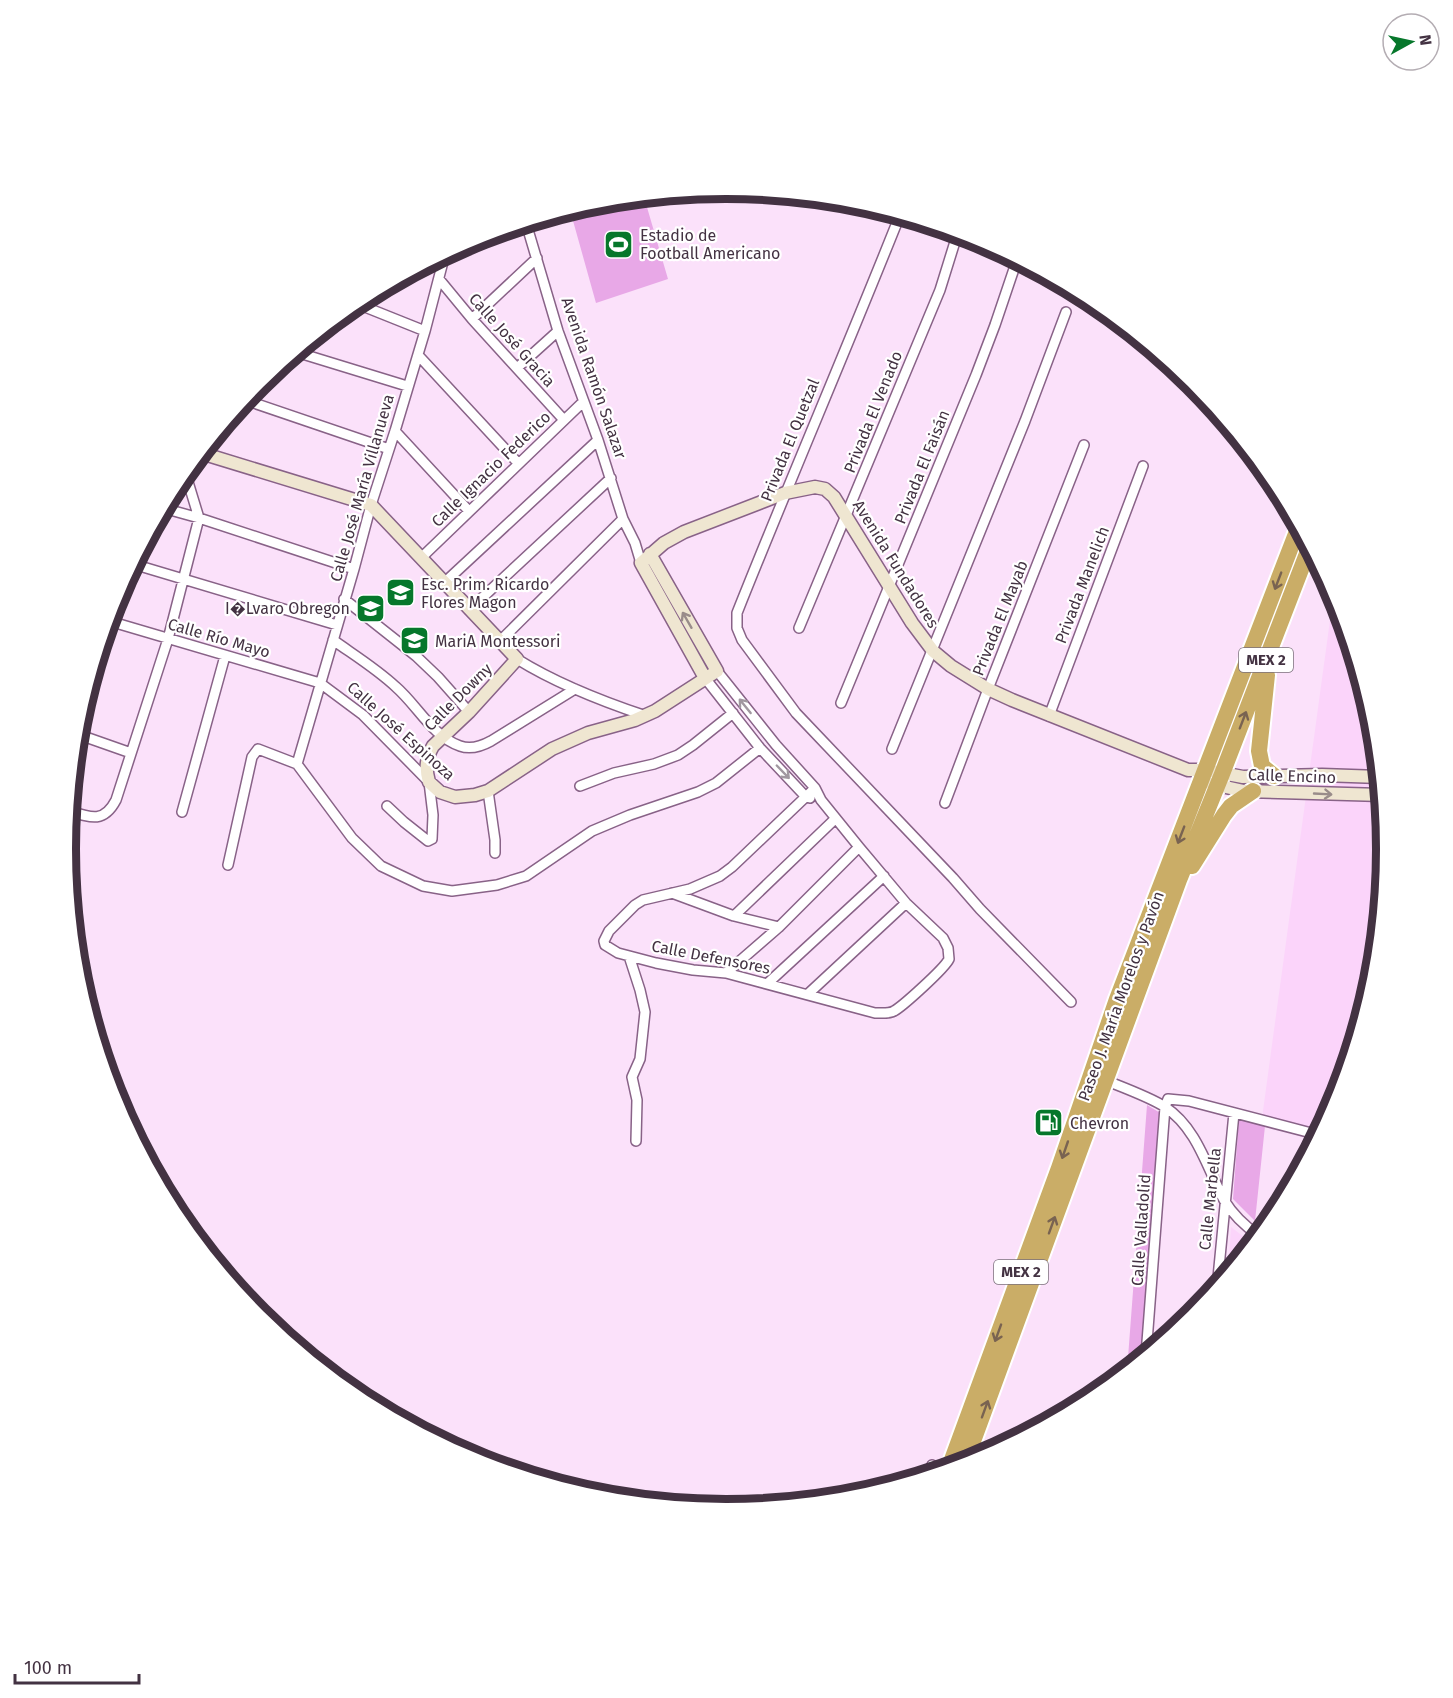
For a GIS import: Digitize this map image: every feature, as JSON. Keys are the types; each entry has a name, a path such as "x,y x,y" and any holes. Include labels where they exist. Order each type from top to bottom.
{"highway":[{"name":"Paseo J. María Morelos y Pavón","path":"954,1458 1098,1077 1179,880 1295,536"},
{"name":"Paseo J. María Morelos y Pavón","path":"969,1452 1098,1077 1117,999 1212,778 1270,651 1306,556"},
{"path":"1270,651 1258,751 1262,766 1274,776"},
{"path":"1179,880 1195,863 1231,806 1253,791"}],"street":[{"name":"Privada El Quetzal","path":"897,222 737,614 737,628 742,640 796,713 954,878 980,909 1071,1002"},
{"name":"Avenida Ramón Salazar","path":"528,230 558,331 611,477 623,519 635,543 717,671 776,745 815,788 821,800 859,848 906,903 942,938 949,954 947,964 898,1008 883,1013"},
{"name":"Privada El Venado","path":"799,628 940,290 955,240"},
{"path":"472,319 537,258"},
{"name":"Calle José María Villanueva","path":"297,764 354,569 370,505 418,355 443,264"},
{"name":"Privada El Faisán","path":"841,703 976,375 1015,266"},
{"name":"Calle José Gracia","path":"439,279 472,319 564,420"},
{"path":"369,308 425,331"},
{"path":"892,749 1025,421 1066,312"},
{"path":"517,368 558,331"},
{"path":"305,355 407,386"},
{"path":"418,355 518,463"},
{"name":"Calle Ignacio Federico","path":"421,558 468,510 583,402"},
{"path":"254,403 389,449"},
{"path":"395,431 468,510"},
{"path":"444,583 598,440"},
{"name":"Privada El Mayab","path":"945,803 1084,445"},
{"path":"209,456 370,505 517,659 594,698 646,716"},
{"name":"Privada Manelich","path":"1049,716 1143,466"},
{"path":"469,610 611,477"},
{"path":"78,813 93,818 100,817 107,812 116,800 132,753 168,639 199,518 189,484"},
{"name":"Avenida Fundadores","path":"646,558 664,543 684,532 785,493 809,487 825,489 834,497 889,588 933,651 964,676 1049,716 1212,778"},
{"path":"172,510 354,569"},
{"path":"499,642 623,519"},
{"name":"Avenida Ramón Salazar","path":"646,558 705,678 760,748 806,797"},
{"path":"142,567 337,625"},
{"path":"344,600 416,656 469,712"},
{"name":"Calle Río Mayo","path":"117,623 320,682"},
{"path":"333,640 398,688 443,736 460,746 471,748 479,746 575,688"},
{"path":"182,812 225,656"},
{"name":"Calle Downy","path":"387,806 428,840 433,838 433,806 426,768 433,746 469,712 517,659"},
{"name":"Calle José Espinoza","path":"320,682 363,715 440,792 455,797 475,795 488,790 552,749 588,733 646,716 717,671"},
{"path":"580,786 614,773 654,764 678,755 733,713"},
{"path":"86,737 132,753"},
{"path":"228,865 254,752 262,749 297,764 352,838 374,859 410,881 439,890 452,891 497,885 526,876 600,828 630,815 699,792 716,783 760,748"},
{"name":"Calle Encino","path":"1212,778 1372,777"},
{"name":"Calle Encino","path":"1212,778 1230,789 1374,795"},
{"path":"672,893 690,889 720,876 815,788"},
{"path":"488,790 495,853"},
{"path":"806,797 821,800"},
{"path":"734,916 835,819"},
{"path":"726,973 779,927 859,848"},
{"path":"768,983 884,876"},
{"path":"672,893 734,916 779,927"},
{"name":"Calle Defensores","path":"672,893 634,905 609,931 604,941 605,945 613,951 629,956 676,967 726,973 868,1012 883,1013"},
{"path":"808,994 906,903"},
{"path":"629,956 645,1012 640,1059 632,1077 637,1100 636,1141"},
{"path":"1098,1077 1165,1107 1180,1121 1203,1152 1225,1201 1237,1217 1252,1230"},
{"path":"1165,1107 1168,1099 1175,1100 1311,1133"},
{"name":"Calle Valladolid","path":"1147,1345 1165,1107"},
{"name":"Calle Marbella","path":"1217,1275 1234,1113"}],"shaded area":[{"name":"Estadio de Football Americano","path":"646,205 668,279 596,303 572,218"},
{"path":"1331,611 1354,681 1371,764 1376,849 1371,934 1364,976 1342,1058 1312,1130 1262,1118"},
{"path":"1147,1105 1162,1114 1143,1348 1128,1360"},
{"path":"1239,1119 1265,1126 1255,1221 1233,1199"},
{"path":"1231,1227 1246,1239 1229,1261"}],"place":[{"name":"Estadio de Football Americano","path":"619,244"},
{"name":"Esc. Prim. Ricardo Flores Magon","path":"400,593"},
{"name":"I�Lvaro Obregon","path":"371,608"},
{"name":"MariA Montessori","path":"414,641"},
{"name":"Chevron","path":"1049,1123"}]}
